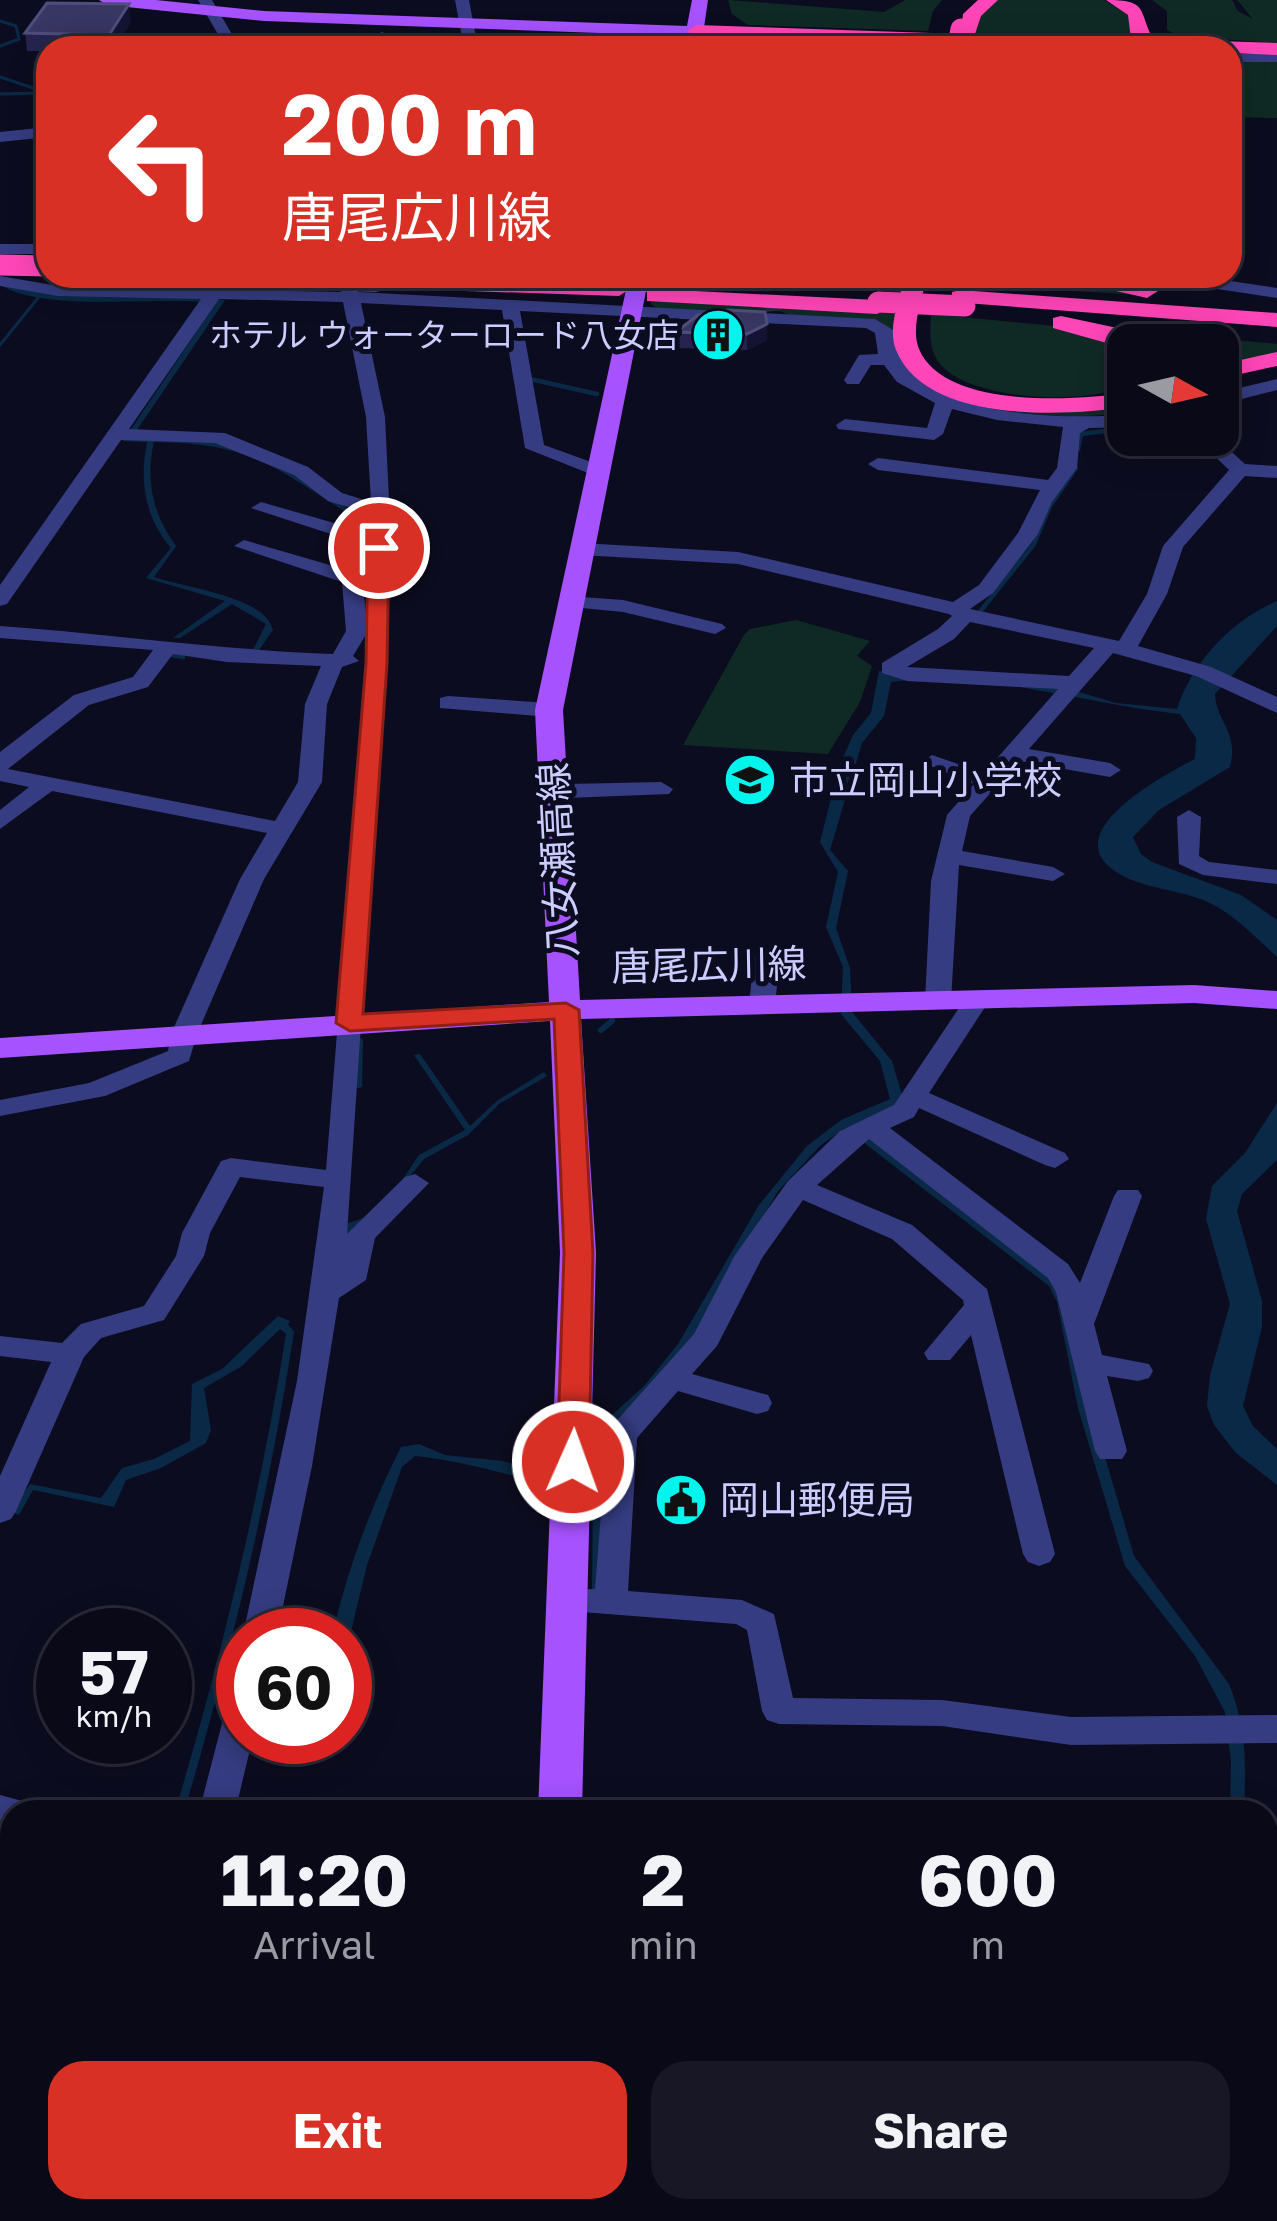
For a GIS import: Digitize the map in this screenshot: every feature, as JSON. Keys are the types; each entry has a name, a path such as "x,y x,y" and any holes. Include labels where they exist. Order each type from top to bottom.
{"highway":[{"path":"963,36 962,14 974,0"},
{"path":"964,36 972,14 988,0"},
{"path":"1115,0 1137,13 1141,36"},
{"path":"1128,0 1149,16 1152,36"},
{"path":"1242,51 1277,53"},
{"path":"1242,54 1277,53"},
{"path":"570,288 1277,320"},
{"path":"914,288 905,339 915,364 927,374 964,392 1032,406 1083,406 1107,400"},
{"path":"928,288 921,336 924,355 952,378 1029,399 1107,397"},
{"path":"1134,288 1277,320"},
{"path":"962,306 1107,333"},
{"path":"1239,367 1277,359"}],"main road":[{"path":"694,36 700,0"},
{"path":"106,3 648,36"},
{"name":"八女瀬高線","path":"562,1800 593,1599 599,1461 578,1253 549,710 568,602 638,290"},
{"name":"唐尾広川線","path":"0,1048 566,1010 1194,994 1277,1000"}],"street":[{"path":"462,0 468,36"},
{"path":"209,7 230,36"},
{"path":"0,137 36,133"},
{"path":"0,249 36,249"},
{"path":"19,275 26,249"},
{"path":"51,288 188,291 210,299 337,288"},
{"path":"266,1608 326,1293 376,663 375,510 382,482 364,333 349,288"},
{"path":"358,288 510,304 638,290 775,315 878,325 884,330 889,360 906,380 945,402 1082,425 1107,423"},
{"path":"1242,288 1277,293"},
{"path":"0,600 124,435 210,299"},
{"path":"510,304 535,448 598,471"},
{"path":"853,380 865,359 889,360"},
{"path":"1239,394 1277,384"},
{"path":"845,425 934,434 945,402"},
{"path":"1066,689 907,674 890,668 946,634 1012,558 1067,468 1071,430 1082,425"},
{"path":"124,435 218,436 302,470 335,497 375,510"},
{"path":"1225,456 1240,470 1277,472"},
{"path":"878,464 1053,486"},
{"path":"938,1001 943,881 959,815 1066,689 1116,648 1157,594 1173,545 1240,470"},
{"path":"261,508 347,533"},
{"path":"0,1108 96,1090 180,1055 184,1034 252,879 310,782 316,704 357,632 347,533 352,522 375,510"},
{"path":"244,546 355,579"},
{"path":"580,549 738,558 1190,666 1231,678 1277,706"},
{"path":"568,602 653,611 715,628"},
{"path":"0,632 226,656 376,663"},
{"path":"0,764 91,693 110,684 140,682 167,647"},
{"path":"448,703 549,710"},
{"path":"0,733 27,740"},
{"path":"1013,753 1110,770"},
{"path":"932,762 988,782"},
{"path":"0,774 280,829"},
{"path":"0,822 47,784"},
{"path":"567,791 661,789"},
{"path":"1189,817 1187,859 1203,868 1277,877"},
{"path":"949,856 1045,873 1048,846"},
{"path":"762,1005 767,956"},
{"path":"599,1461 706,1339 749,1255 798,1187 850,1137 904,1111 976,1000"},
{"path":"914,1096 1055,1159"},
{"path":"870,1126 1058,1271 1071,1292 1111,1451"},
{"path":"0,1510 70,1354 91,1331 154,1312 190,1256 196,1233 231,1167 335,1180"},
{"path":"326,1293 356,1273 361,1235 415,1183"},
{"path":"798,1187 902,1232 977,1296 1039,1554"},
{"path":"1079,1324 1128,1196"},
{"path":"938,1353 980,1306"},
{"path":"0,1346 70,1354"},
{"path":"1089,1363 1138,1371"},
{"path":"673,1379 757,1403"},
{"path":"593,1599 742,1612 762,1623 778,1711 943,1713 1071,1731 1250,1727"},
{"path":"220,1800 229,1764"}],"green space":[{"path":"728,0 884,12 905,0 942,0 933,11 928,31 748,25 732,14"},
{"path":"996,0 1104,0 1132,17 1131,36 973,35 979,10"},
{"path":"1152,0 1232,0 1238,11 1253,19 1237,0 1277,0 1277,43 1242,40 1242,36 1179,36 1167,30 1167,11"},
{"path":"1242,61 1277,61 1277,118 1242,117"},
{"path":"887,288 901,288 896,314 901,359 911,369 983,402 1107,404 1107,415 1076,417 981,406 903,367 890,329 878,323 807,318 780,311 660,310 651,300 883,311"},
{"path":"1030,288 1118,288 1152,296"},
{"path":"931,314 1074,328 1107,338 1107,392 1061,397 981,387 944,368 931,343"},
{"path":"1239,341 1277,344 1277,355 1239,363"},
{"path":"796,620 870,641 857,656 872,666 860,702 828,754 683,745 744,635 750,629"}],"water":[{"path":"0,284 225,300 135,433 208,440 294,471 354,513 237,452 154,442 153,497 176,546 154,577 255,608 273,630 259,650 253,650 266,624 232,604 173,638 225,601 146,578 171,548 146,498 147,442 123,441 216,303 70,301 18,293"},
{"path":"1277,601 1277,626 1215,694 1232,745 1230,767 1159,810 1133,837 1141,854 1152,862 1241,895 1277,920 1277,957 1212,904 1134,881 1103,860 1098,844 1104,826 1118,809 1195,759 1196,738 1180,714 962,680 891,682 884,716 862,743 830,850 848,871 836,928 850,968 852,1012 892,1061 902,1095 894,1108 857,1123 1054,1282 1134,1556 1229,1684 1235,1700 1244,1747 1244,1800 1230,1800 1225,1712 1195,1656 1125,1566 1078,1408 1057,1302 1049,1286 845,1128 821,1145 778,1191 695,1335 613,1432 599,1592 592,1589 593,1495 415,1456 402,1467 357,1608 339,1608 369,1517 401,1447 419,1444 445,1455 503,1461 550,1476 594,1482 600,1426 645,1385 678,1344 759,1205 807,1146 841,1120 890,1099 880,1061 841,1014 843,967 826,927 838,872 820,842 839,767 853,735 871,713 879,671 1059,686 1116,703 1177,709 1203,659 1244,619"},
{"path":"420,1054 470,1126 498,1100 544,1072 547,1076 499,1104 468,1135 424,1159 343,1259 346,1224 363,1218 397,1188 419,1155 465,1130 414,1055"},
{"path":"1277,1103 1277,1160 1242,1194 1237,1211 1262,1301 1262,1327 1243,1406 1253,1426 1277,1449 1277,1485 1236,1453 1214,1425 1207,1406 1210,1375 1230,1304 1206,1219 1212,1186 1245,1153"},
{"path":"278,1316 290,1321 294,1332 284,1393 239,1608 230,1608 286,1334 280,1329 242,1366 204,1388 211,1430 206,1443 161,1468 126,1480 114,1507 33,1490 19,1515 10,1512 30,1484 101,1498 122,1468 190,1441 192,1384 222,1369"},
{"path":"216,1665 216,1696 201,1752 187,1800 178,1800 192,1764"}],"building":[{"path":"47,3 129,4 109,35 25,33"},
{"path":"728,310 765,312 767,324 747,334 676,332 698,315"}],"waterway":[{"path":"0,21 16,26 19,39 0,46"},
{"path":"0,77 36,89"},
{"path":"0,94 36,93"},
{"path":"0,345 42,293"},
{"path":"530,379 597,394"},
{"path":"1078,449 1081,434 1107,431"},
{"path":"979,613 1034,544 1050,506 1076,468"},
{"path":"172,655 183,657"},
{"path":"601,1030 612,1021"},
{"path":"359,1085 360,1041"}],"tunnel":[{"path":"772,288 774,311"}],"place":[{"name":"ホテル ウォーターロード八女店","path":"718,335"},
{"name":"市立岡山小学校","path":"750,780"},
{"name":"岡山郵便局","path":"681,1500"}],"route":[{"path":"379,548 376,663 350,1023 566,1010 578,1253 573,1462"}]}
